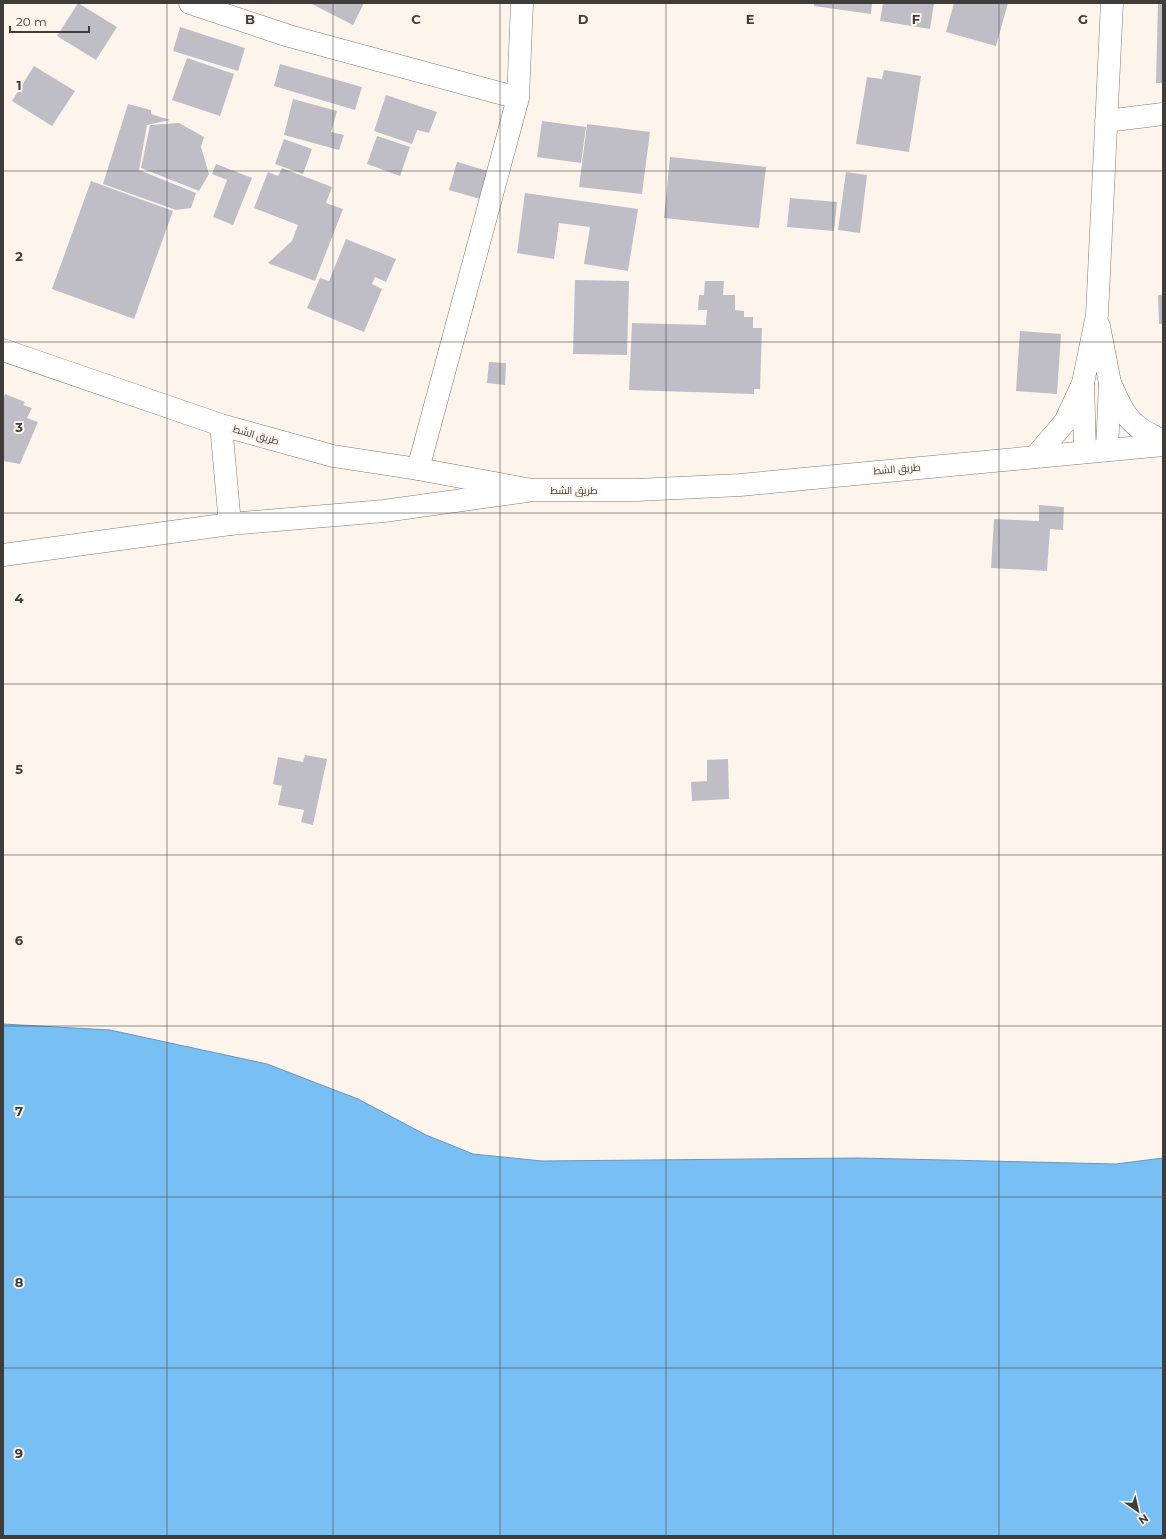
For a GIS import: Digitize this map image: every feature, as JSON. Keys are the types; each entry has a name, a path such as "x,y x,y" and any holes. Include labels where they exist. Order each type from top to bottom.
{"street":[{"path":"190,3 289,36 518,98"},
{"path":"418,469 518,98 522,3"},
{"path":"1085,452 1083,383 1097,314 1112,3"},
{"path":"1106,121 1163,114"},
{"path":"1097,314 1110,383 1107,450"},
{"name":"طريق الشط","path":"3,350 221,425 333,456 418,469 532,490 637,490 740,484 1163,445"},
{"path":"1034,457 1065,422 1083,383"},
{"path":"1110,383 1122,409 1128,418 1141,429 1163,441"},
{"path":"221,425 230,524"},
{"path":"3,555 230,524 384,511 532,490"}],"water":[{"path":"3,1024 110,1030 267,1064 358,1099 426,1135 473,1154 542,1161 858,1158 1116,1164 1163,1158 1163,1536 3,1536"}],"building":[{"path":"78,3 117,27 96,60 57,36"},
{"path":"310,3 364,3 353,25"},
{"path":"814,3 872,3 871,14 814,6"},
{"path":"883,3 934,3 930,29 880,21"},
{"path":"954,3 1008,3 996,46 946,32"},
{"path":"1158,3 1163,3 1163,83 1156,83"},
{"path":"180,27 245,48 238,71 173,51"},
{"path":"187,58 234,74 220,116 172,100"},
{"path":"280,64 362,87 355,110 274,86"},
{"path":"34,66 75,91 52,126 12,101"},
{"path":"884,70 921,76 909,152 856,144 867,77 882,79"},
{"path":"386,95 437,112 429,133 417,130 412,144 374,131"},
{"path":"293,99 337,111 331,132 344,135 339,150 284,135"},
{"path":"128,104 151,110 151,114 170,120 147,125 139,170 196,193 191,208 176,210 103,184"},
{"path":"542,121 586,127 581,163 537,157"},
{"path":"179,123 204,137 201,147 209,174 199,191 141,168 150,125"},
{"path":"587,124 650,132 642,194 579,187"},
{"path":"377,136 410,147 400,176 367,164"},
{"path":"284,139 312,149 303,174 275,164"},
{"path":"670,157 766,167 759,228 664,218"},
{"path":"457,162 495,173 487,201 449,190"},
{"path":"216,164 252,178 233,225 213,217 227,180 212,174"},
{"path":"282,168 332,187 326,203 343,209 315,281 268,263 292,241 298,225 254,208 268,172 278,176"},
{"path":"846,172 867,175 860,233 838,230"},
{"path":"91,181 173,211 134,319 52,289"},
{"path":"525,193 638,209 628,271 584,264 590,227 559,223 554,259 517,253"},
{"path":"790,198 837,202 834,231 787,227"},
{"path":"346,239 396,259 386,282 375,277 372,284 382,289 364,332 307,308 320,278 329,281"},
{"path":"575,280 629,281 627,355 573,354"},
{"path":"705,281 724,281 723,295 735,295 735,310 744,311 744,317 753,317 753,328 762,328 760,389 754,389 754,394 629,390 632,323 706,325 707,310 698,310 699,295 704,295"},
{"path":"1158,295 1163,295 1163,324 1159,324"},
{"path":"1020,331 1061,334 1057,394 1016,391"},
{"path":"489,362 506,363 505,385 487,383"},
{"path":"5,394 25,402 23,405 32,408 27,418 38,422 20,464 3,461 3,399"},
{"path":"1039,505 1064,507 1063,530 1050,529 1047,571 991,568 994,519 1039,521"},
{"path":"305,755 327,759 313,825 301,822 304,810 278,805 282,786 273,784 278,757 303,762"},
{"path":"728,759 729,799 692,801 691,782 707,781 707,760"}]}
